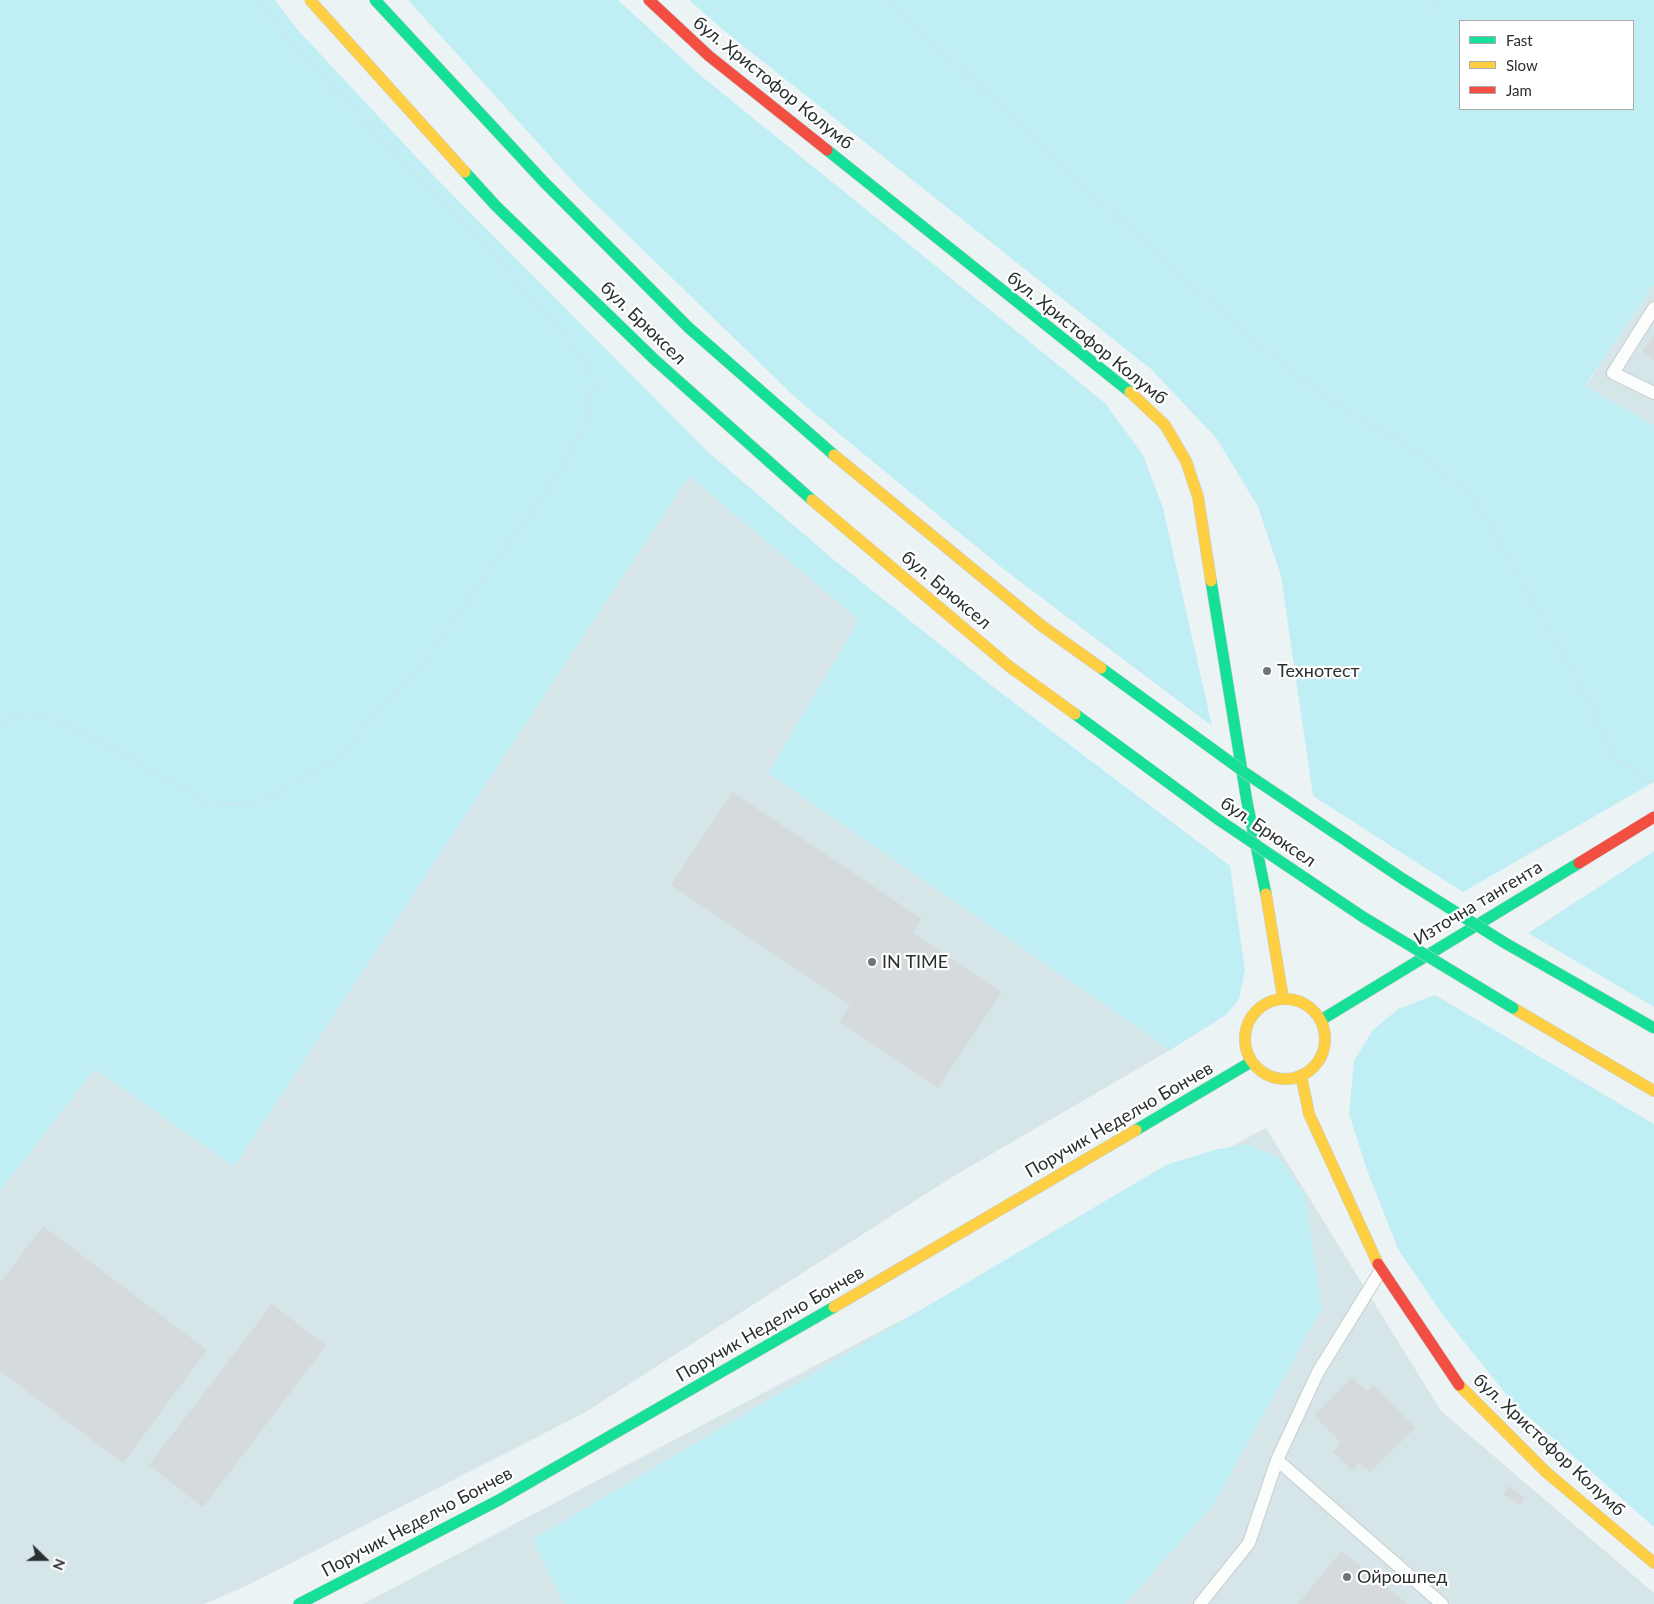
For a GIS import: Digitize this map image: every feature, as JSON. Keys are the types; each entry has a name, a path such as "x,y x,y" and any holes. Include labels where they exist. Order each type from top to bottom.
{"street":[{"name":"бул. Брюксел","path":"310,0 496,206 655,360 819,506 1010,667 1219,820 1362,917 1654,1091"},
{"name":"бул. Брюксел","path":"375,0 544,182 689,328 850,469 1042,626 1244,772 1403,879 1505,943 1654,1028"},
{"name":"бул. Христофор Колумб","path":"649,0 709,56 1135,396 1166,425 1186,461 1198,497 1247,802 1265,888 1283,998"},
{"name":"Източна тангента","path":"1321,1020 1654,816"},
{"path":"1283,998 1301,1001 1313,1008 1321,1020 1326,1034 1325,1048 1319,1060 1310,1071 1301,1076 1283,1079 1269,1076 1252,1062 1245,1044 1245,1030 1251,1016 1260,1006 1275,999 1283,998"},
{"name":"Поручик Неделчо Бончев","path":"299,1604 499,1500 742,1362 1252,1062"},
{"name":"бул. Христофор Колумб","path":"1301,1076 1309,1114 1381,1270 1458,1384 1546,1472 1654,1563"}],"lane":[{"path":"1654,308 1613,373 1654,393"},
{"path":"1200,1604 1249,1543 1277,1460 1318,1372 1381,1270"},
{"path":"1277,1460 1442,1604"}],"path":[{"path":"0,723 22,714 45,717 104,743 206,802 249,806 332,763 429,656 569,458 588,416 593,380 577,351 489,249 305,59 256,0"},
{"path":"888,0 1172,269 1272,356 1321,394 1433,462 1469,495 1492,529 1586,695 1618,761 1654,782"},
{"path":"1431,16 1441,0"}],"shaded area":[{"path":"0,0 275,0 296,28 435,177 706,450 834,560 992,686 1230,866 1245,970 1239,999 1227,1014 1170,1050 768,773 859,620 689,476 234,1167 95,1069 0,1191"},
{"path":"408,0 618,0 700,75 1105,403 1143,455 1163,508 1212,726 1006,571 798,400 578,187"},
{"path":"689,0 1654,0 1654,284 1585,386 1654,425 1654,782 1463,892 1313,796 1281,576 1258,507 1217,439 1151,369 727,33"},
{"path":"1654,284 1654,425 1585,387"},
{"path":"689,475 859,620 1227,1014 1170,1050 952,1177 584,1413 246,1586 204,1604 0,1604 0,1191 95,1069 234,1166"},
{"path":"1654,851 1654,1007 1528,933"},
{"path":"1435,995 1654,1124 1654,1527 1514,1404 1445,1318 1398,1249 1367,1170 1349,1114 1354,1061 1373,1030 1398,1009"},
{"path":"1266,1128 1441,1411 1654,1593 1654,1604 363,1604"},
{"path":"1247,1144 1280,1158 1305,1195 1322,1309 1214,1504 1125,1604 564,1604 533,1539 1166,1165 1214,1150"}],"building":[{"path":"1654,336 1654,360 1642,352"},
{"name":"IN TIME","path":"732,792 922,919 913,933 1002,992 938,1088 839,1022 850,1005 671,885"},
{"path":"43,1226 207,1350 123,1463 0,1371 0,1283"},
{"path":"272,1304 326,1346 203,1507 149,1465"},
{"path":"1352,1377 1367,1392 1373,1385 1415,1428 1370,1472 1360,1463 1352,1471 1333,1452 1341,1443 1314,1415"},
{"path":"1509,1486 1525,1498 1520,1505 1503,1494"},
{"name":"Ойрошпед","path":"1341,1551 1408,1604 1298,1604"}],"traffic: fast":[{"path":"375,0 544,182 689,328 834,455"},
{"path":"827,150 1130,392"},
{"path":"465,172 496,206 655,360 812,500"},
{"path":"1211,581 1247,802 1266,894"},
{"path":"1101,668 1244,772 1403,879 1505,943 1654,1028"},
{"path":"1075,714 1219,820 1363,917 1513,1008"},
{"path":"1321,1020 1579,863"},
{"path":"1136,1130 1251,1062"},
{"path":"299,1604 499,1500 834,1307"}],"traffic: slow":[{"path":"310,0 465,172"},
{"path":"1130,392 1165,425 1186,461 1198,497 1211,581"},
{"path":"834,455 1042,626 1101,668"},
{"path":"812,500 1010,667 1075,714"},
{"path":"1266,894 1283,998"},
{"path":"1277,999 1293,999 1314,1010 1325,1031 1325,1039 1325,1047 1314,1068 1293,1079 1277,1079 1263,1073 1251,1061 1245,1047 1245,1031 1251,1017 1263,1005 1277,999"},
{"path":"1513,1008 1654,1091"},
{"path":"1301,1075 1309,1114 1378,1264"},
{"path":"834,1307 1136,1130"},
{"path":"1459,1385 1546,1472 1654,1563"}],"traffic: jam":[{"path":"649,0 709,56 827,150"},
{"path":"1579,863 1654,817"},
{"path":"1378,1264 1459,1385"}],"place":[{"name":"Технотест","path":"1267,671"},
{"name":"IN TIME","path":"872,962"},
{"name":"Ойрошпед","path":"1347,1577"}]}
